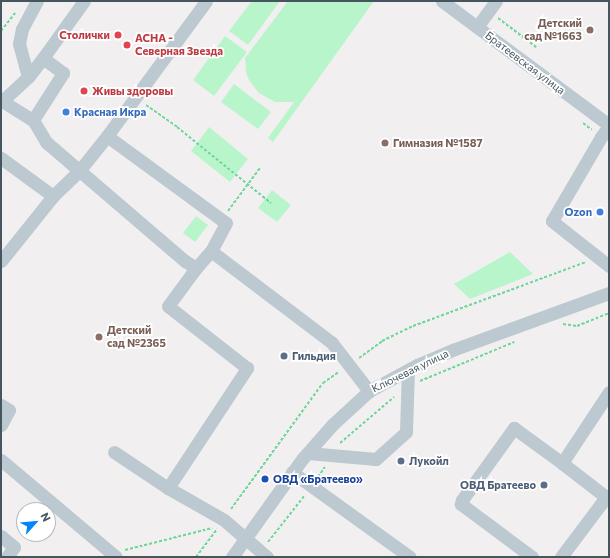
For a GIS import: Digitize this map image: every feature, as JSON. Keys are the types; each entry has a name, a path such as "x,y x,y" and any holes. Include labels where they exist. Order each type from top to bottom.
{"street":[{"path":"28,76 19,44 22,29 37,1"},
{"path":"84,1 43,58 28,76 2,101 33,120 46,142 72,162 79,171 185,261 196,268"},
{"path":"1,261 53,196 79,171 107,136 206,1"},
{"name":"Братеевская улица","path":"442,1 609,126"},
{"path":"477,27 492,6"},
{"path":"33,120 63,73 43,58"},
{"path":"609,126 601,137 552,221 609,266"},
{"path":"107,136 226,223 211,251 196,268 168,306 247,368 168,488"},
{"path":"1,158 53,196"},
{"path":"211,251 332,343 369,391"},
{"name":"Ключевая улица","path":"232,557 292,472 332,425 369,391 408,370 462,346 609,293"},
{"path":"308,453 376,459 406,432 408,370"},
{"path":"562,463 609,392"},
{"path":"1,404 8,410 1,425"},
{"path":"532,557 461,504 462,500 514,428 606,497 561,557"},
{"path":"114,452 168,488 224,520 267,557"},
{"path":"1,460 114,555"},
{"path":"292,472 410,557"},
{"path":"1,536 14,547 7,557"}],"path":[{"path":"492,6 536,47"},
{"path":"1,31 20,7"},
{"path":"135,97 176,127 272,203"},
{"path":"221,220 260,168"},
{"path":"114,555 219,526"}],"green space":[{"path":"252,1 280,1 248,45 229,31"},
{"path":"288,1 374,1 273,142 268,138 294,102 275,102 259,93 249,80 246,72 245,58"},
{"path":"225,36 247,52 214,96 193,80"},
{"path":"234,84 271,112 258,129 221,102"},
{"path":"209,127 248,159 230,182 191,151"},
{"path":"272,190 291,205 277,222 258,208"},
{"path":"196,216 208,225 195,242 183,233"},
{"path":"510,252 533,274 470,299 454,284"}],"place":[{"name":"Детский сад №1663","path":"590,30"},
{"name":"Столички","path":"118,35"},
{"name":"АСНА - Северная Звезда","path":"127,45"},
{"name":"Живы здоровы","path":"84,91"},
{"name":"Красная Икра","path":"66,112"},
{"name":"Гимназия №1587","path":"385,143"},
{"name":"Ozon","path":"600,212"},
{"name":"Детский сад №2365","path":"99,337"},
{"name":"Гильдия","path":"284,356"},
{"name":"Лукойл","path":"401,461"},
{"name":"ОВД «Братеево»","path":"265,479"},
{"name":"ОВД Братеево","path":"544,485"}]}
